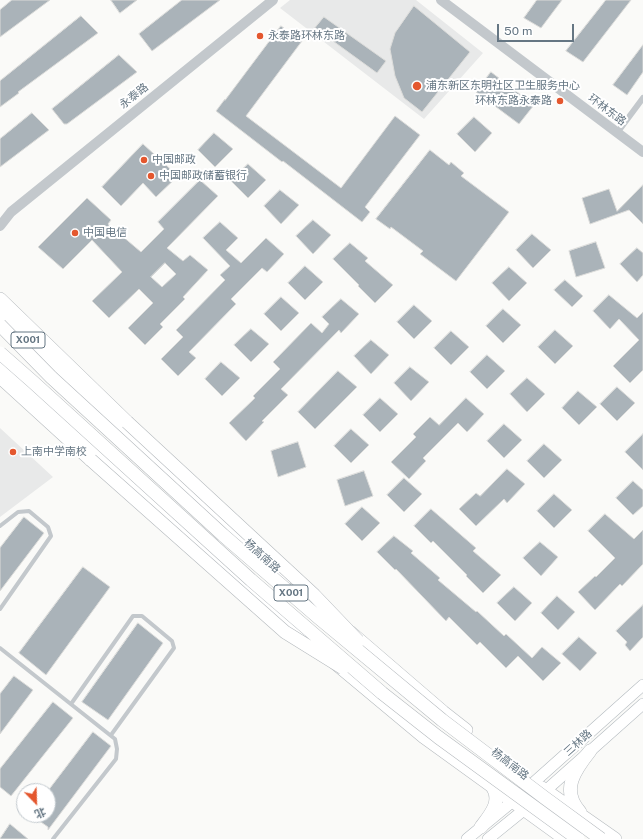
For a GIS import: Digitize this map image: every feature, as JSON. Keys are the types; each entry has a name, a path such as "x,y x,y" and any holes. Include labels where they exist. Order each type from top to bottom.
{"main road":[{"path":"0,298 127,422 314,594 394,675 378,694 285,632 0,377"},
{"name":"杨高南路","path":"0,313 56,367 442,720 601,839"},
{"name":"杨高南路","path":"0,325 52,377 223,535 319,618 534,783 614,839"},
{"path":"47,344 56,367"},
{"name":"杨高南路","path":"0,353 424,737 565,839"},
{"name":"杨高南路","path":"0,367 266,606 378,694 578,839"},
{"name":"三林路","path":"467,839 534,783 643,685"},
{"name":"三林路","path":"488,839 525,809 643,704"},
{"path":"588,820 576,808 570,789 571,780 575,771 590,751"},
{"path":"482,827 493,810 496,800 494,789 489,784"}],"street":[{"name":"永泰路","path":"0,226 11,212 274,0"},
{"name":"环林东路","path":"441,0 643,152"},
{"path":"617,133 643,98"},
{"name":"永泰路","path":"0,216 11,212"}],"lane":[{"path":"0,526 18,512 29,511 48,527 51,536 0,609"},
{"path":"71,704 133,616 142,616 172,641 174,648 111,735"},
{"path":"0,648 115,739 117,749 116,759 52,839"}],"shaded area":[{"name":"浦东新区东明社区卫生服务中心","path":"290,0 416,0 483,53 424,119 280,8"},
{"name":"上南中学南校","path":"0,428 53,477 0,517"}],"building":[{"path":"12,0 50,0 0,37 0,10"},
{"path":"111,0 137,0 120,13"},
{"path":"182,0 220,0 152,51 139,34"},
{"path":"537,0 562,0 541,28 524,18"},
{"path":"606,0 631,0 583,62 566,51"},
{"path":"414,6 470,52 422,112 404,98 395,76 390,49 395,33"},
{"path":"81,16 98,33 0,107 0,81"},
{"path":"324,17 386,61 377,73 315,28"},
{"path":"281,26 302,41 246,116 341,188 395,116 420,135 365,207 370,212 362,222 216,111"},
{"path":"643,45 643,72 627,95 613,85"},
{"path":"119,55 137,72 67,124 64,124 52,109"},
{"path":"491,72 534,105 519,124 476,92"},
{"path":"32,113 49,130 0,167 0,139"},
{"path":"474,117 492,133 475,152 457,134"},
{"path":"214,133 233,149 215,167 198,150"},
{"name":"中国邮政","path":"143,144 178,176 156,197 143,183 121,206 102,187"},
{"path":"430,150 449,165 451,162 464,173 461,176 509,212 456,281 420,254 423,251 391,227 390,229 376,219"},
{"path":"248,164 266,180 248,198 231,181"},
{"path":"200,180 218,196 167,248 183,261 190,255 208,270 183,297 185,299 160,324 163,327 145,345 128,328 153,303 139,289 109,318 92,301 122,272 92,240 63,269 38,247 87,198 111,220 108,224 141,252 164,229 158,222","holes":["165,263 176,274 162,287 151,277"]},
{"path":"643,185 643,224 629,210 590,224 582,198 609,189 617,211"},
{"path":"280,190 299,205 281,224 264,206"},
{"path":"313,220 331,235 313,254 296,236"},
{"path":"220,222 238,238 226,250 241,263 266,238 284,254 267,272 262,268 231,299 236,304 189,352 196,358 178,376 161,359 183,337 176,330 225,280 220,275 230,266 203,238"},
{"path":"532,234 551,250 533,268 516,250"},
{"path":"596,242 605,268 576,277 569,251"},
{"path":"350,243 368,258 365,261 393,285 375,303 333,259"},
{"path":"637,248 643,253 643,275 637,282 620,264"},
{"path":"305,266 323,282 305,300 288,283"},
{"path":"509,267 527,283 509,301 492,283"},
{"path":"565,280 583,296 572,307 554,290"},
{"path":"609,295 637,318 643,312 643,370 630,383 613,366 639,340 619,319 610,329 593,311"},
{"path":"281,297 299,313 281,331 264,314"},
{"path":"341,299 359,314 341,333 339,330 281,389 288,395 262,421 264,422 246,441 229,423 255,398 253,396 280,369 273,362 311,323 322,333 329,324 322,317"},
{"path":"414,305 432,321 414,339 397,322"},
{"path":"503,309 521,325 503,343 486,326"},
{"path":"251,329 269,344 251,362 234,345"},
{"path":"555,330 573,346 555,364 538,347"},
{"path":"451,331 469,347 451,365 434,348"},
{"path":"371,340 389,355 371,374 354,356"},
{"path":"487,355 505,371 487,389 470,372"},
{"path":"221,362 240,378 222,396 205,379"},
{"path":"410,367 429,382 411,401 394,383"},
{"path":"338,371 357,387 315,429 298,412"},
{"path":"527,378 545,394 527,412 510,394"},
{"path":"617,387 635,403 617,421 600,404"},
{"path":"578,391 597,407 579,425 562,408"},
{"path":"380,398 398,414 380,432 363,415"},
{"path":"466,398 484,414 467,432 458,423 423,458 426,461 409,479 391,462 416,437 413,434 430,417 439,425"},
{"path":"504,424 522,440 504,458 487,441"},
{"path":"351,429 369,445 351,463 334,446"},
{"path":"643,434 643,470 625,452"},
{"path":"298,442 306,467 278,477 271,451"},
{"path":"544,444 562,460 544,478 527,461"},
{"path":"507,469 525,484 507,503 504,499 476,526 459,509 476,493 480,496"},
{"path":"364,471 373,496 345,506 337,480"},
{"path":"404,478 422,494 404,512 387,495"},
{"path":"633,481 643,490 643,506 633,515 616,498"},
{"path":"554,494 572,510 554,528 537,511"},
{"path":"362,507 380,523 362,541 345,524"},
{"path":"431,509 476,548 473,551 501,575 483,593 433,541 431,543 414,526"},
{"path":"605,514 634,539 643,530 643,564 622,586 620,584 595,610 578,592 615,558 588,531"},
{"path":"24,517 44,533 0,591 0,548"},
{"path":"394,536 413,551 411,553 440,578 438,580 476,612 477,611 504,636 506,634 532,658 542,647 561,663 543,681 518,656 506,668 480,642 477,645 449,617 446,621 396,569 395,570 377,552"},
{"path":"540,542 558,557 541,576 523,558"},
{"path":"83,567 110,587 46,675 19,653"},
{"path":"514,587 532,603 515,621 497,603"},
{"path":"557,596 575,612 558,630 541,613"},
{"path":"643,605 643,637 630,651 625,645 627,642 616,631"},
{"path":"138,623 163,643 108,720 82,702"},
{"path":"579,637 597,653 580,671 562,654"},
{"path":"14,676 33,690 0,734 0,694"},
{"path":"53,702 73,718 21,783 16,783 16,790 11,796 0,787 0,769"},
{"path":"93,732 111,746 56,819 56,783 54,783"},
{"path":"42,823 53,823 48,830 48,827"},
{"path":"10,824 28,839 0,839"}],"place":[{"name":"永泰路环林东路","path":"260,36"},
{"name":"浦东新区东明社区卫生服务中心","path":"417,86"},
{"name":"环林东路永泰路","path":"560,101"},
{"name":"中国邮政","path":"144,160"},
{"name":"中国邮政储蓄银行","path":"151,176"},
{"name":"中国电信","path":"75,233"},
{"name":"上南中学南校","path":"13,452"}]}
